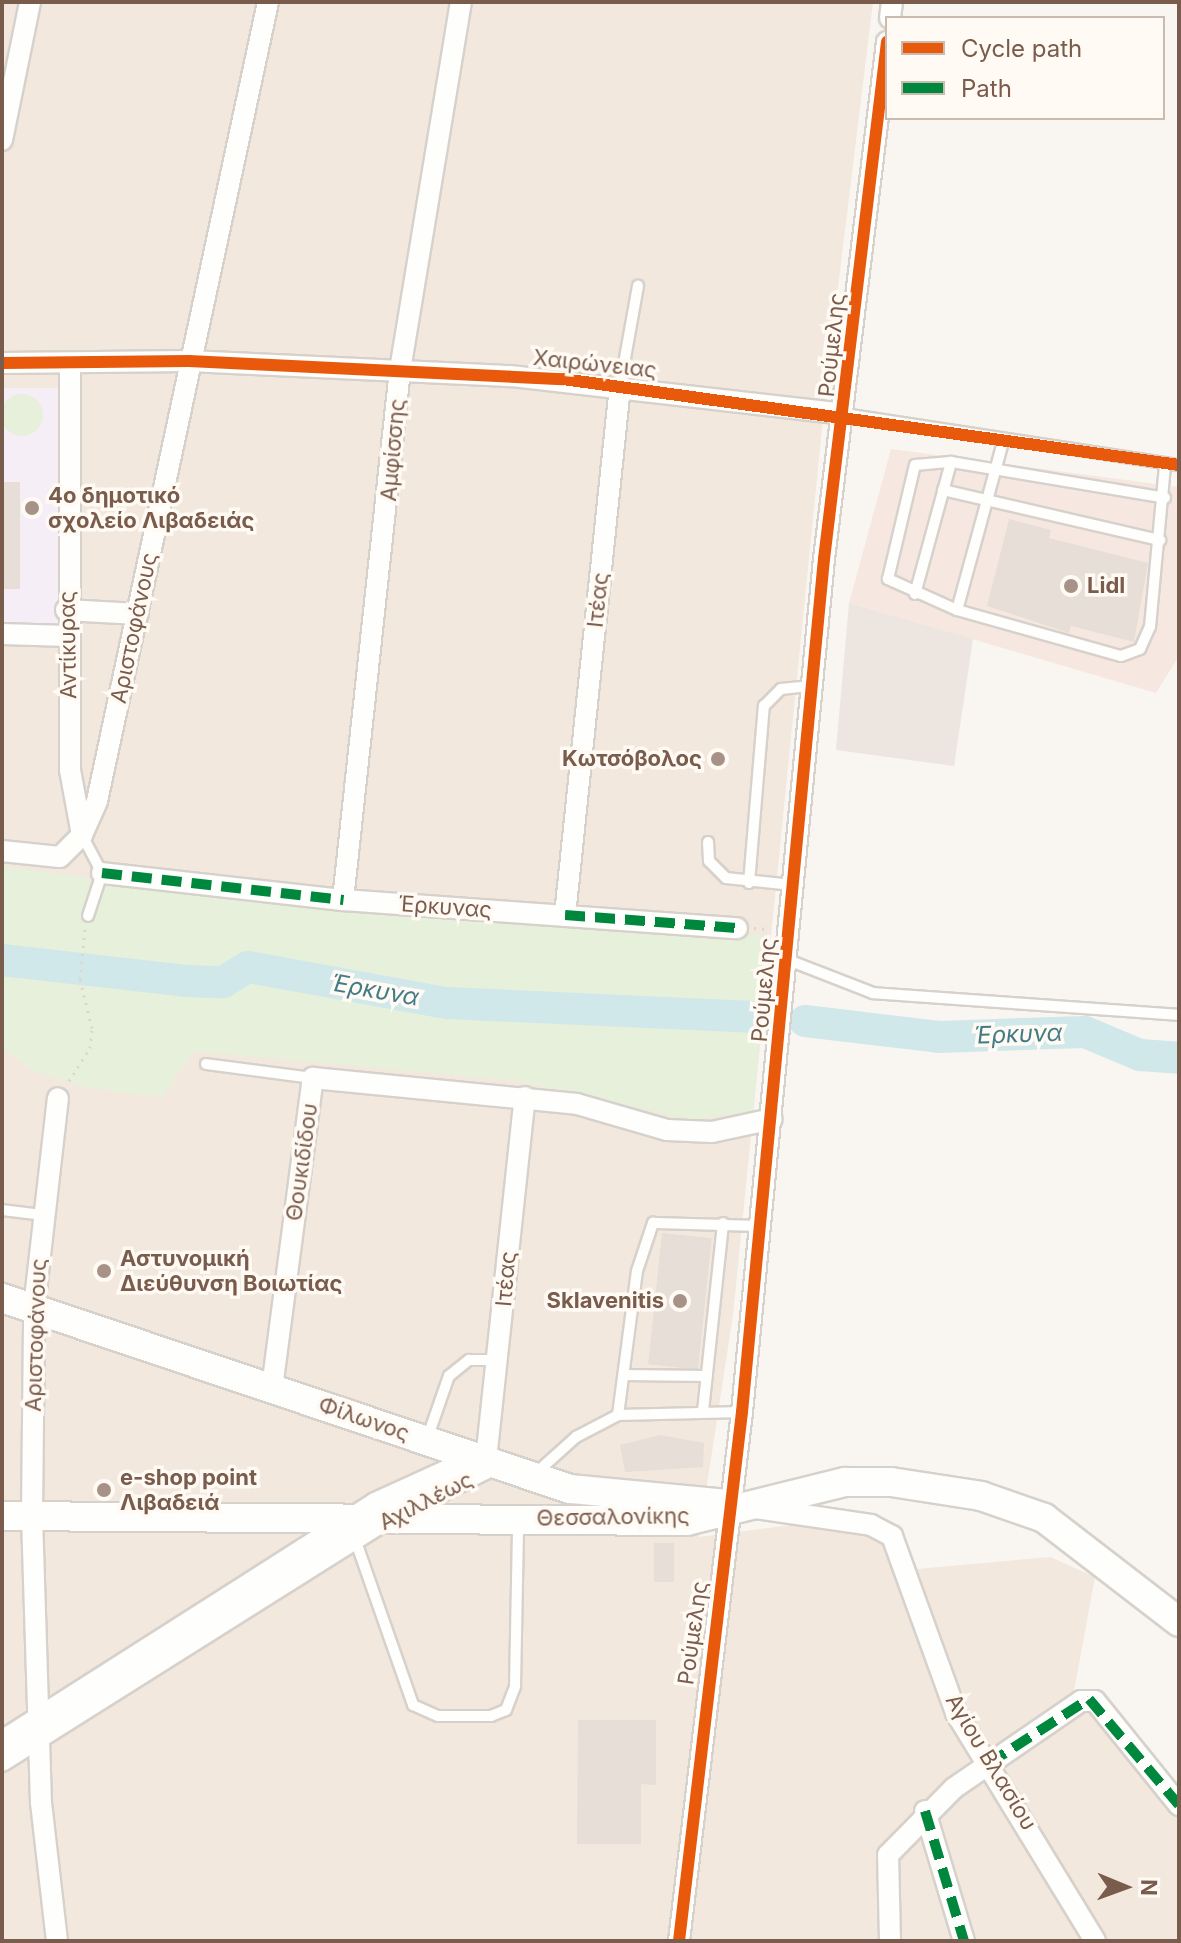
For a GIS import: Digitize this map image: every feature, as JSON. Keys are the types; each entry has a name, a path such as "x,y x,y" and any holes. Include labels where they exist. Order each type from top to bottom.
{"main road":[{"name":"Φίλωνος","path":"2,1298 588,1493 732,1505"},
{"name":"Θεσσαλονίκης","path":"2,1516 353,1528 388,1518 687,1521 732,1505 845,1482 981,1496 1078,1537 1179,1622"}],"street":[{"path":"2,140 30,2"},
{"name":"Αριστοφάνους","path":"82,835 97,801 268,2"},
{"name":"Αμφίσσης","path":"343,900 400,370 461,2"},
{"name":"Ρούμελης","path":"679,1941 688,1818 742,1412 788,960 811,686 885,59"},
{"name":"Χαιρώνειας","path":"2,363 189,361 400,370 620,386 844,414"},
{"name":"Αντίκυρας","path":"70,363 66,610 70,770 82,835"},
{"name":"Ιτέας","path":"565,915 620,386"},
{"path":"66,610 138,614"},
{"path":"2,634 68,636"},
{"path":"2,851 60,857 82,835"},
{"name":"Έρκυνας","path":"102,873 343,900 737,928"},
{"path":"313,1078 525,1097 667,1130 712,1132 772,1119"},
{"name":"Θουκιδίδου","path":"272,1388 313,1078"},
{"name":"Ιτέας","path":"489,1462 525,1097"},
{"name":"Αριστοφάνους","path":"57,1941 38,1730 32,1516 34,1308 58,1098"},
{"name":"Αχιλλέως","path":"388,1518 479,1476 489,1462"},
{"name":"Αχιλλέως","path":"2,1761 38,1730 353,1528 415,1482 489,1462"},
{"name":"Αγίου Βλασίου","path":"732,1505 841,1521 892,1536 956,1713 1095,1941"},
{"path":"890,1941 885,1863 925,1811 988,1764 1089,1699 1179,1805"},
{"name":"Αχιλλέως","path":"2,1741 38,1730"},
{"path":"925,1811 964,1941"}],"lane":[{"name":"Ιτέας","path":"620,386 638,286"},
{"name":"Χαιρώνειας","path":"844,414 1003,442 1179,465"},
{"path":"957,610 1003,442"},
{"path":"1165,464 1165,498 1150,627 1133,655 957,610 894,586 887,571 911,471 922,462 951,462 1165,498"},
{"path":"915,594 951,462"},
{"path":"943,490 1160,540"},
{"path":"749,883 764,706 781,689 811,686"},
{"path":"82,835 102,873 88,916"},
{"path":"708,842 715,872 749,883 793,885"},
{"path":"788,960 873,993 1179,1015"},
{"path":"206,1064 313,1078"},
{"path":"2,1210 43,1215"},
{"path":"618,1415 637,1271 653,1223 761,1226"},
{"path":"703,1411 723,1223"},
{"path":"426,1441 449,1376 469,1360 498,1360"},
{"path":"624,1375 707,1376"},
{"path":"533,1477 576,1437 618,1415 742,1412"},
{"path":"353,1528 413,1705 438,1716 491,1716 506,1710 515,1686 518,1518"}],"path":[{"path":"737,928 790,930"},
{"path":"58,1098 90,1048 81,995 83,943"}],"shaded area":[{"path":"2,2 873,2 828,369 733,1315 699,1537 792,1525 882,1539 895,1571 1050,1557 1095,1577 1069,1718 1089,1703 1179,1809 1179,1941 2,1941"},
{"name":"4ο δημοτικό σχολείο Λιβαδειάς","path":"2,388 62,388 62,627 2,627"},
{"path":"891,449 1179,487 1179,656 1156,693 849,603"},
{"path":"849,603 973,639 954,766 836,750"}],"green space":[{"path":"22,394 37,400 43,415 37,430 22,436 7,430 1,415 7,400"},
{"path":"2,866 165,889 769,936 753,1111 690,1120 518,1081 194,1051 162,1097 88,1088 32,1070 2,1047"}],"building":[{"path":"2,482 20,482 20,589 2,589"},
{"name":"Lidl","path":"1009,519 1051,530 1049,538 1148,563 1134,642 1071,626 1069,633 987,606"},
{"name":"Sklavenitis","path":"662,1233 712,1238 698,1370 648,1364"},
{"path":"660,1435 704,1443 703,1467 625,1472 620,1445"},
{"path":"654,1543 674,1543 674,1582 654,1582"},
{"path":"578,1720 656,1720 656,1785 641,1784 641,1844 577,1844"}],"waterway":[{"name":"Έρκυνα","path":"2,960 186,981 223,982 248,967 447,1003 753,1017"},
{"name":"Έρκυνα","path":"805,1021 939,1037 1085,1032 1140,1055 1179,1058"}],"marked path":[{"path":"102,873 343,900"},
{"path":"565,915 737,928"},
{"path":"988,1764 1089,1699 1179,1805"},
{"path":"925,1811 964,1941"}],"cycle path":[{"path":"679,1941 742,1412 824,559 885,58"},
{"path":"2,363 189,361 563,379 1179,465"}],"place":[{"name":"4ο δημοτικό σχολείο Λιβαδειάς","path":"32,508"},
{"name":"Lidl","path":"1071,586"},
{"name":"Κωτσόβολος","path":"718,759"},
{"name":"Αστυνομική Διεύθυνση Βοιωτίας","path":"104,1271"},
{"name":"Sklavenitis","path":"680,1301"},
{"name":"e-shop point Λιβαδειά","path":"104,1490"}]}
